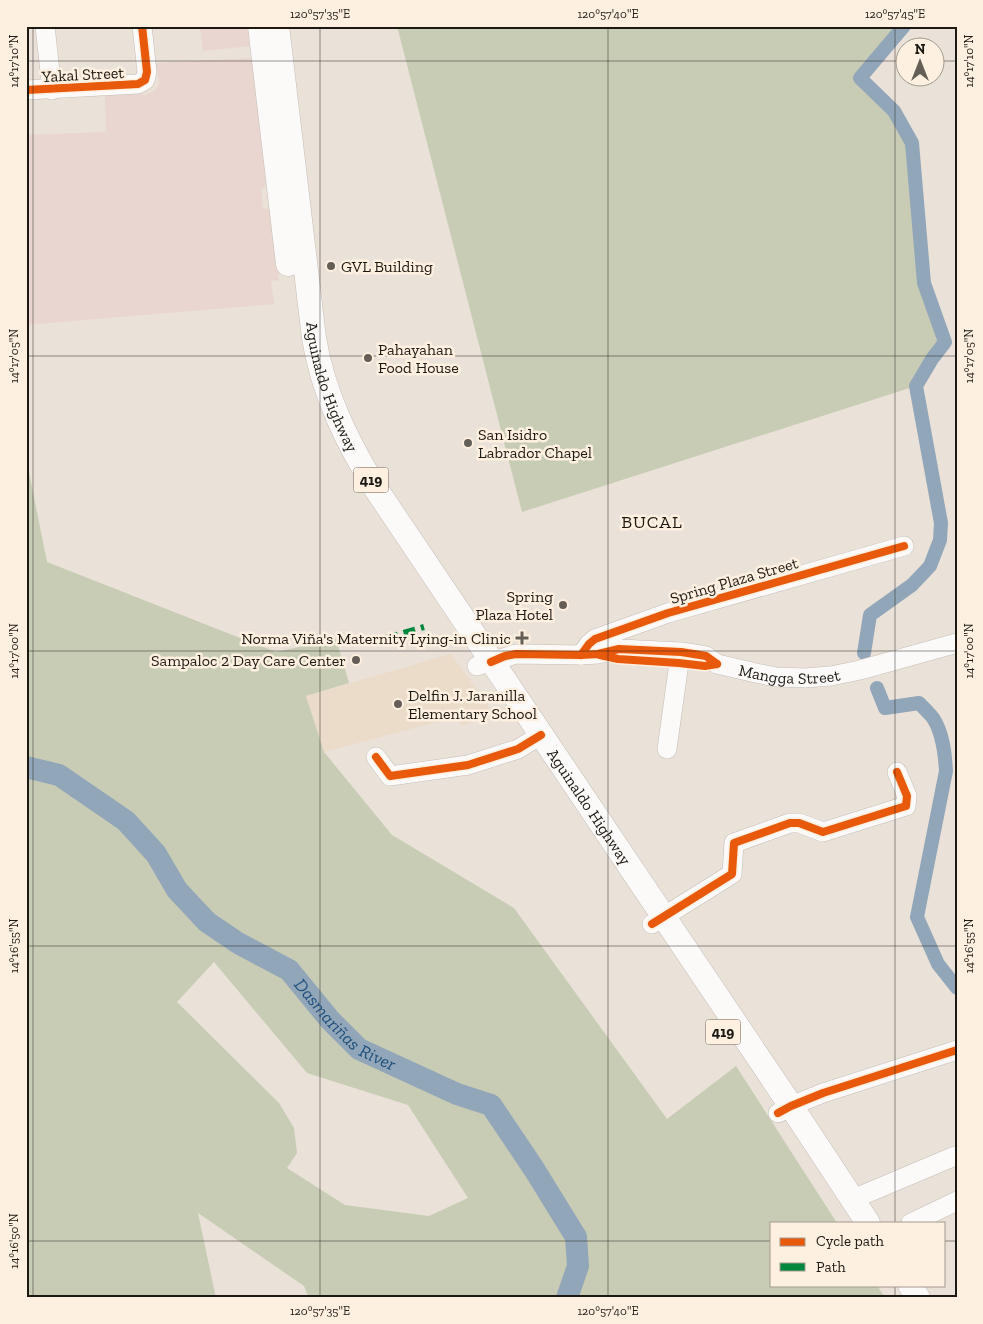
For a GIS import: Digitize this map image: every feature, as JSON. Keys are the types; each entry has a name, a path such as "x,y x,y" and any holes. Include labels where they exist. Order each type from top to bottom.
{"main road":[{"name":"Aguinaldo Highway","path":"260,26 294,305 308,384 336,452 406,562 484,664"},
{"name":"Aguinaldo Highway","path":"277,26 310,312 318,362 346,435 363,468 484,664 785,1109 853,1199 867,1222"},
{"name":"Aguinaldo Highway","path":"785,1109 850,1222"},
{"path":"893,1286 900,1298"},
{"path":"911,1286 918,1298"}],"street":[{"path":"45,26 52,90"},
{"name":"Yakal Street","path":"26,90 138,84 145,80 147,72 142,26"},
{"name":"Spring Plaza Street","path":"589,655 589,644 595,639 644,621 904,546"},
{"name":"Mangga Street","path":"484,664 516,654 589,655 705,666 717,664 776,677 805,678 831,676 882,665 957,643"},
{"name":"Mangga Street","path":"589,655 619,649 681,652 706,656 717,664"},
{"path":"667,749 679,663"},
{"path":"376,756 390,776 468,765 518,749 535,739"},
{"path":"658,920 732,874 734,843 790,822 799,823 822,832 906,806 907,796 897,772"},
{"path":"785,1109 823,1093 957,1050"},
{"path":"853,1199 955,1156"},
{"path":"913,1222 957,1201"}],"shaded area":[{"path":"200,26 249,26 251,46 203,51"},
{"path":"252,58 266,185 261,189 263,209 271,208 279,280 271,281 274,304 26,325 26,135 106,132 105,91 133,90 145,95 152,92 157,88 159,82 155,63"},
{"name":"Delfin J. Jaranilla Elementary School","path":"451,654 492,712 462,726 456,717 324,752 306,696"}],"green space":[{"path":"397,26 904,26 860,78 894,111 912,143 924,283 945,342 916,386 522,512"},
{"path":"26,457 47,562 276,652 336,639 349,683 306,696 324,752 392,835 514,908 667,1119 736,1066 836,1222 770,1222 770,1286 878,1286 885,1298 309,1298 304,1286 198,1213 216,1298 26,1298","holes":["214,962 307,1073 408,1105 468,1198 429,1216 345,1205 287,1168 297,1153 294,1128 279,1103 177,1002"]}],"waterway":[{"path":"864,653 870,615 912,585 930,566 940,540 941,523 916,386 945,342 924,283 912,143 894,111 860,78 904,26"},
{"path":"877,688 885,708 919,703 933,718 941,737 946,771 917,917 938,964 957,988"},
{"name":"Dasmariñas River","path":"26,767 59,775 126,821 156,854 177,890 207,922 238,943 289,970 330,1020 359,1049 457,1094 491,1105 534,1169 576,1237 578,1266 567,1298"}],"marked path":[{"path":"369,643 424,627"}],"cycle path":[{"path":"26,90 138,84 145,80 147,72 142,26"},
{"path":"581,655 595,639 668,613 904,546"},
{"path":"491,662 516,654 581,655 598,654 619,649 681,652 706,656 717,664"},
{"path":"600,655 618,659 705,666 717,664"},
{"path":"376,757 390,776 468,765 518,749 541,735"},
{"path":"652,924 732,874 734,843 790,823 799,823 823,832 906,806 907,796 897,772"},
{"path":"778,1113 823,1093 957,1050"}],"place":[{"name":"GVL Building","path":"331,266"},
{"name":"Pahayahan Food House","path":"368,358"},
{"name":"San Isidro Labrador Chapel","path":"468,443"},
{"name":"Spring Plaza Hotel","path":"563,605"},
{"name":"Norma Viña's Maternity Lying-in Clinic","path":"522,638"},
{"name":"Sampaloc 2 Day Care Center","path":"356,660"},
{"name":"Delfin J. Jaranilla Elementary School","path":"398,704"}],"district":[{"name":"BUCAL","path":"652,522"}]}
